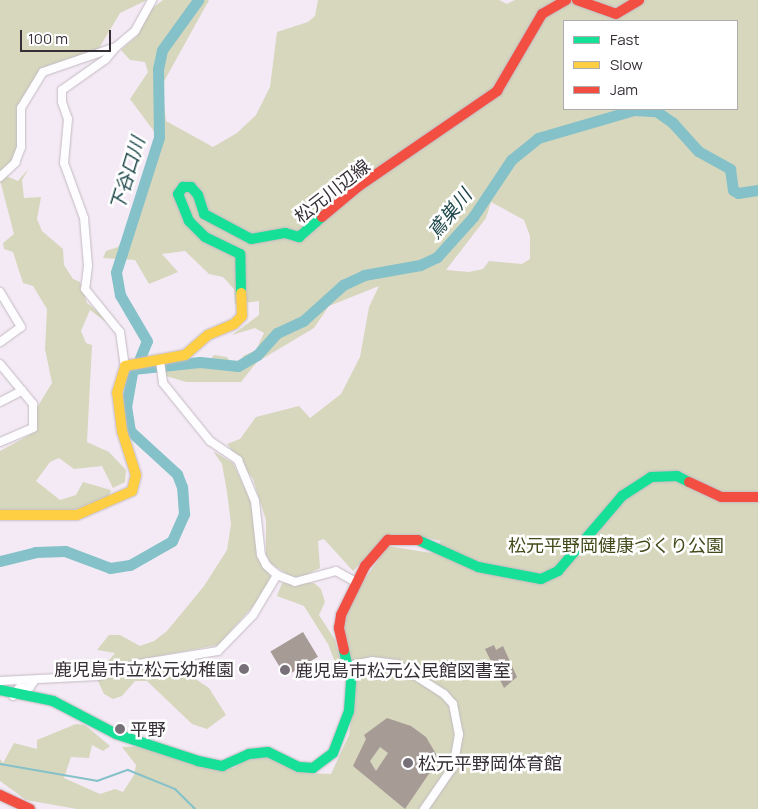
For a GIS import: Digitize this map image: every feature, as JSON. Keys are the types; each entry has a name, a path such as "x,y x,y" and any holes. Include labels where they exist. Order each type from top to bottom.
{"main road":[{"name":"松元川辺線","path":"128,364 144,360 161,364 185,355 208,335 234,324 242,316 240,254 205,237 189,221 178,194 184,186 191,187 198,195 204,214 251,239 285,233 299,238 359,186 454,124 497,90 542,14 566,0"},
{"path":"577,0 616,14 639,0"},
{"path":"0,515 77,515 135,488 136,474 122,431 117,393 128,364"},
{"path":"0,690 13,696 53,701 116,734 198,761 222,766 250,754 268,752 299,767 312,768 333,753 343,730 351,695 339,623 356,582 378,550 395,537 421,540 491,571 547,578 558,571 622,496 651,477 677,476 721,497 758,498"},
{"path":"0,794 30,809"}],"street":[{"path":"128,364 120,332 85,289 88,266 84,218 64,163 68,119 61,96 62,90 106,59 116,47 135,31 152,0"},
{"path":"0,177 16,163 21,147 21,108 43,72 116,47"},
{"path":"0,292 22,327 0,342"},
{"path":"0,364 33,404 33,428 0,442"},
{"path":"161,364 163,383 210,441 238,460 257,509 263,560 277,575 295,582 336,571 356,582"},
{"path":"0,402 22,391"},
{"path":"0,681 34,681 98,676 138,664 218,651 258,609 277,575"},
{"path":"347,666 372,661 398,664 444,694 453,704 459,734 453,767 424,809"},
{"path":"13,696 19,688 30,687 34,681"}],"green space":[{"path":"0,0 147,0 120,13 98,50 47,66 36,76 18,111 18,147 13,163 0,174"},
{"name":"松元平野岡健康づくり公園","path":"163,0 209,0 162,85 166,121 213,147 237,133 256,115 270,87 277,32 308,22 315,16 318,0 499,0 507,4 515,0 758,0 758,809 77,809 26,800 0,781 0,759 3,763 14,743 37,749 37,740 76,724 85,725 110,746 103,751 92,745 89,758 71,757 64,778 100,794 115,789 123,792 134,775 136,765 122,747 144,746 215,769 234,768 248,758 268,755 304,773 331,774 349,735 356,686 342,622 354,594 388,546 431,553 441,541 416,535 387,536 353,571 324,539 318,541 320,568 302,577 292,577 271,564 266,554 266,520 253,479 227,444 240,439 256,417 299,406 310,418 341,394 360,357 369,307 379,286 329,306 314,328 257,362 241,382 186,382 166,376 166,368 204,368 214,355 227,357 238,372 243,356 256,350 264,333 255,328 232,335 259,315 259,301 235,304 234,289 223,277 209,274 185,251 162,254 178,272 149,284 135,260 103,258 106,251 118,247 138,218 160,147 153,130 130,99 148,72 145,62 130,60 121,50 137,36 149,11","holes":["491,202 524,220 530,236 530,259 522,264 489,261 483,269 469,272 446,270 486,218"]},
{"path":"29,168 22,180 24,198 41,197 37,219 42,231 63,249 64,265 73,279 80,282 87,303 106,318 106,322 90,310 81,331 86,343 92,345 87,442 109,452 126,470 125,482 113,488 102,466 74,469 59,458 50,462 36,481 60,500 76,495 83,482 111,490 109,496 82,509 66,511 0,511 0,451 35,432 33,414 52,383 45,349 47,309 33,286 23,283 13,252 4,249 3,243 14,234 0,180 6,176 18,181"},
{"path":"213,451 233,463 251,501 257,556 271,577 262,596 218,645 142,659 99,672 115,653 97,650 109,635 120,635 140,646 154,641 167,631 204,586 227,550 231,524 227,492 222,464"},
{"path":"282,583 314,583 321,589 325,602 319,615 335,640 345,677 340,675 328,644 304,606 277,596"},
{"path":"176,662 191,663 194,678 209,688 226,715 207,729 192,724 147,681 135,681 122,696 113,699 104,694 97,679"}],"building":[{"path":"303,632 318,657 285,676 270,652"},
{"path":"494,645 496,650 503,646 517,677 504,688 485,649"},
{"name":"松元平野岡体育館","path":"387,718 411,726 426,737 439,759 405,809 353,766 366,739 364,735","holes":["380,747 388,753 376,771 370,761"]}],"waterway":[{"name":"下谷口川","path":"140,358 147,341 120,295 116,272 159,137 158,69 162,50 198,0"},
{"name":"鳶巣川","path":"0,561 35,552 65,551 110,568 130,565 172,541 184,514 182,487 177,474 130,431 126,407 133,369 200,362 238,366 257,355 277,333 303,321 343,285 364,275 420,265 437,257 473,217 511,160 538,138 634,110 656,111 672,122 698,151 730,169 733,190 738,193 758,190"},
{"path":"0,764 97,781 128,770 175,789 195,809"}],"traffic: fast":[{"path":"241,293 240,254 205,237 189,221 178,194 183,187 191,187 198,195 204,214 251,239 285,233 299,237 322,217"},
{"path":"418,540 478,567 541,579 558,571 622,496 651,477 677,476 689,482"},
{"path":"0,690 53,701 116,734 198,761 222,766 249,754 268,752 299,767 313,768 333,753 349,711 351,681 344,650"}],"traffic: slow":[{"path":"0,515 77,515 132,491 136,475 122,431 117,393 125,366 185,355 208,335 234,324 242,316 241,293"}],"traffic: jam":[{"path":"322,217 359,186 497,91 542,14 566,0"},
{"path":"577,0 616,14 639,0"},
{"path":"689,482 721,497 758,497"},
{"path":"344,650 339,628 341,615 365,566 388,540 418,540"},
{"path":"0,795 30,809"}],"place":[{"name":"鹿児島市立松元幼稚園","path":"244,669"},
{"name":"鹿児島市松元公民館図書室","path":"285,670"},
{"name":"平野","path":"120,729"},
{"name":"松元平野岡体育館","path":"408,763"}]}
